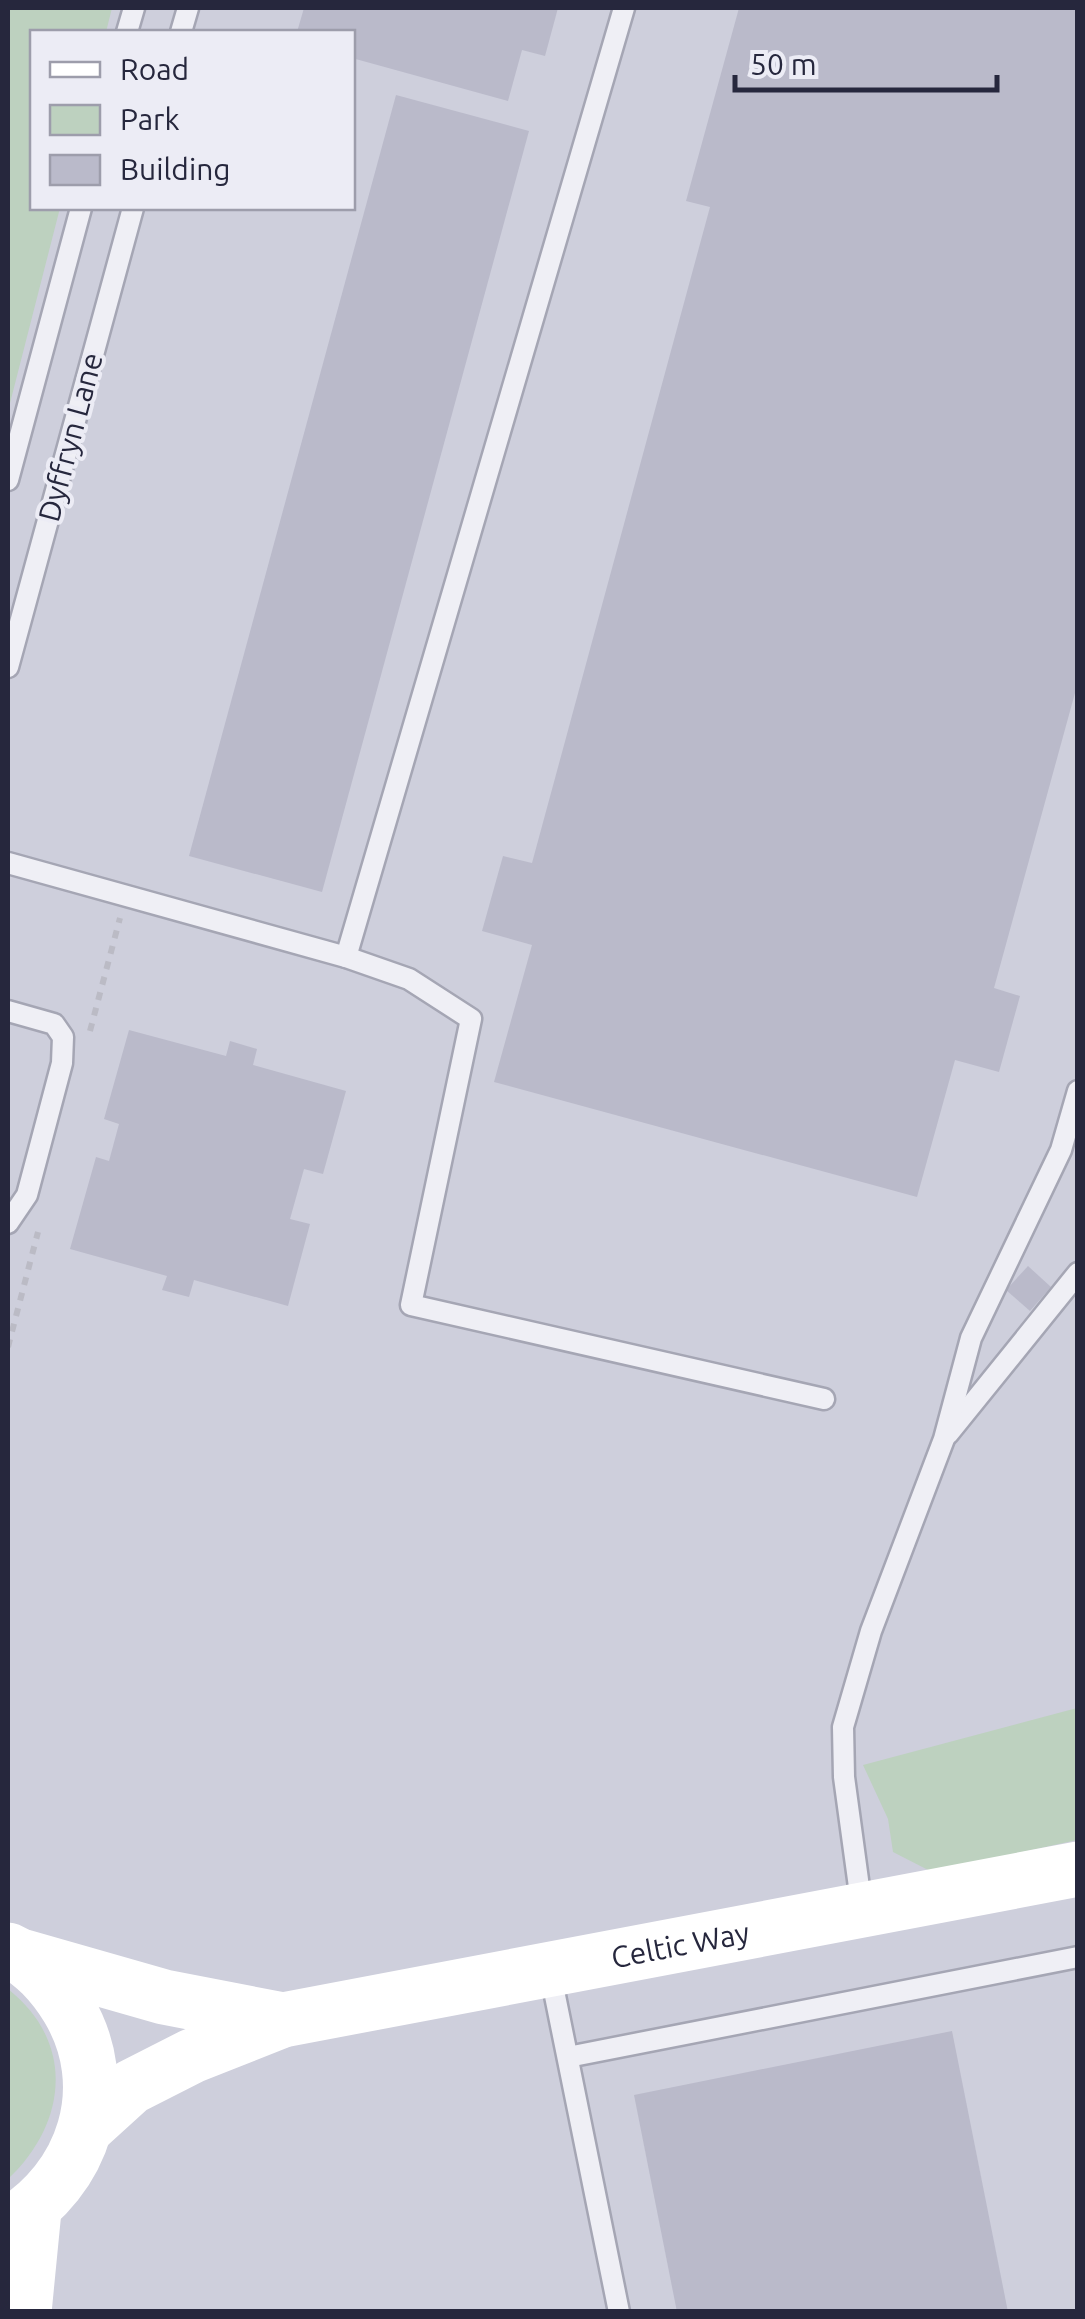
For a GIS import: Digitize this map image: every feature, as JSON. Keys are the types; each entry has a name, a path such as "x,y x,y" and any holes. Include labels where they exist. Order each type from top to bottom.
{"street":[{"name":"Celtic Way","path":"87,2127 131,2087 192,2056 284,2020 1078,1869"},
{"name":"Celtic Way","path":"12,1953 164,1997 284,2020"},
{"name":"Celtic Way","path":"12,1953 55,1987 80,2029 92,2078 87,2127 68,2173 21,2217 24,2312"}],"lane":[{"path":"346,957 624,8"},
{"name":"Dyffryn Lane","path":"8,480 79,210"},
{"name":"Dyffryn Lane","path":"8,667 132,210"},
{"path":"8,862 346,957 409,979 471,1019 410,1304 824,1400"},
{"path":"8,1011 54,1024 64,1050 27,1196 8,1224"},
{"path":"863,1910 844,1777 844,1728 871,1631 944,1439 971,1338 1070,1152 1078,1091"},
{"path":"944,1439 1078,1273"},
{"path":"568,2057 1078,1957"},
{"path":"550,1970 619,2312"}],"shaded area":[{"path":"8,8 1077,8 1077,2311 8,2312"}],"green space":[{"path":"8,8 112,8 106,30 30,30 30,210 59,210 8,411"},
{"path":"1077,1708 1077,1840 932,1872 893,1852 888,1819 863,1765"},
{"path":"8,1989 30,2010 45,2034 56,2083 52,2109 42,2133 28,2157 8,2179"}],"building":[{"path":"304,8 558,8 545,56 522,50 508,101 355,59 355,30 298,30"},
{"path":"739,8 1078,8 1078,682 994,988 1020,996 999,1072 955,1060 917,1197 494,1082 532,945 482,931 503,856 532,863 710,207 686,201"},
{"path":"396,95 529,131 322,892 189,856"},
{"path":"129,1030 226,1056 230,1041 257,1049 253,1065 346,1091 323,1174 304,1169 290,1219 310,1224 288,1306 194,1280 189,1297 162,1290 167,1276 70,1249 96,1157 109,1161 119,1124 104,1119"},
{"path":"1028,1266 1051,1287 1030,1311 1006,1290"},
{"path":"952,2031 1008,2312 677,2312 634,2095"}]}
